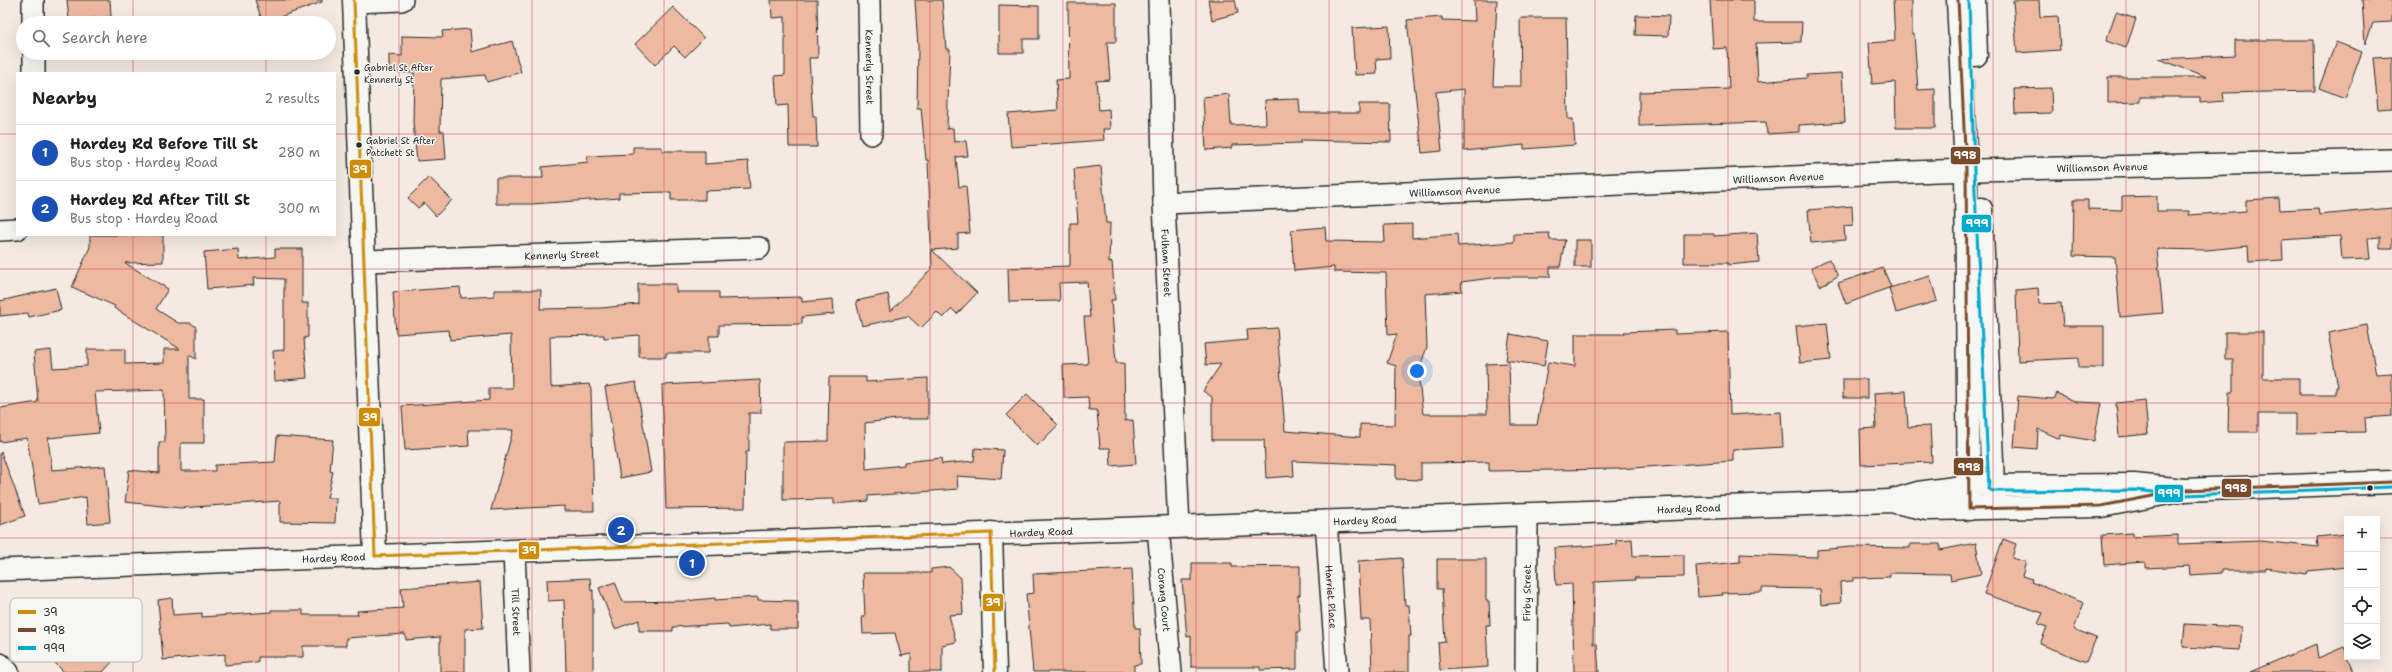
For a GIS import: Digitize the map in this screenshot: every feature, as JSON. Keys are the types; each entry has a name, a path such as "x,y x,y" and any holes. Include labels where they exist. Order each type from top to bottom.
{"street":[{"path":"33,0 33,16"},
{"path":"374,556 365,261 354,1 402,0"},
{"name":"Kennerly Street","path":"869,0 871,134"},
{"name":"Fulham Street","path":"1159,0 1164,203 1168,527"},
{"path":"1958,0 1973,170 1994,507"},
{"path":"1969,509 1974,0"},
{"path":"34,60 34,72"},
{"name":"Williamson Avenue","path":"1164,203 1973,170 2392,160"},
{"path":"0,230 16,229"},
{"name":"Kennerly Street","path":"365,261 759,248"},
{"name":"Hardey Road","path":"0,570 1891,501 1918,493 1969,486 2134,485 2184,490 2392,482"},
{"name":"Hardey Road","path":"1891,501 1927,509 2101,506 2184,490"},
{"name":"Firby Street","path":"1526,672 1527,514"},
{"name":"Harriet Place","path":"1326,521 1337,672"},
{"name":"Corang Court","path":"1168,527 1171,672"},
{"path":"991,533 995,672"},
{"name":"Till Street","path":"514,551 518,672"},
{"path":"0,664 8,672"}],"building":[{"path":"67,0 110,0 111,16 69,16"},
{"path":"255,0 322,0 322,2 283,16 261,16"},
{"path":"771,0 817,0 818,58 809,58 813,116 816,116 817,147 789,147 788,105 777,106 775,76 785,75 785,17 772,18"},
{"path":"915,0 942,0 946,49 950,49 947,129 953,128 954,142 966,141 968,156 956,157 959,187 966,186 970,233 958,234 958,248 932,250 977,293 957,314 952,309 943,318 937,312 921,328 908,316 862,326 856,301 888,294 891,311 932,268 928,160 926,160 921,108 917,108 918,48"},
{"path":"1208,0 1235,0 1238,13 1212,20"},
{"path":"1474,0 1497,0 1493,86 1521,86 1520,18 1566,18 1568,119 1573,119 1575,145 1524,149 1524,145 1464,151 1464,89 1436,92 1442,151 1422,153 1407,20 1442,17 1442,20 1475,21"},
{"path":"1710,0 1754,0 1754,22 1802,22 1801,42 1756,43 1758,82 1807,78 1807,75 1842,73 1845,122 1799,125 1799,132 1767,134 1766,122 1639,126 1639,92 1729,89 1727,48 1713,49"},
{"path":"1893,0 1912,0 1912,34 1914,34 1918,90 1935,89 1935,128 1896,128 1895,82 1872,84 1869,43 1895,41"},
{"path":"2013,0 2039,0 2040,17 2058,16 2060,50 2017,53"},
{"path":"2362,0 2392,0 2392,22 2373,23 2365,44"},
{"path":"1068,3 1116,3 1116,42 1107,42 1110,80 1096,81 1099,110 1109,109 1110,129 1103,129 1104,140 1011,147 1008,114 1058,110 1056,80 1069,79"},
{"path":"999,5 1039,6 1039,39 1023,39 1023,53 999,53"},
{"path":"673,7 704,38 685,57 674,46 655,65 635,44"},
{"path":"2116,12 2136,19 2126,48 2106,41"},
{"path":"1636,15 1669,16 1668,36 1635,35"},
{"path":"1389,26 1390,58 1376,59 1377,74 1355,75 1352,28"},
{"path":"470,29 472,52 512,41 521,72 487,82 485,75 441,79 440,131 444,131 446,159 417,161 413,123 414,73 389,72 389,55 402,56 402,36 443,37 442,31"},
{"path":"2235,40 2314,40 2315,91 2223,93 2224,101 2200,103 2200,97 2140,97 2140,102 2108,103 2108,77 2207,77 2159,59 2235,55"},
{"path":"2336,42 2362,52 2345,98 2319,88"},
{"path":"2392,57 2392,108 2378,109 2373,58"},
{"path":"2051,88 2052,113 2015,114 2014,89"},
{"path":"1229,94 1231,125 1266,124 1265,100 1299,99 1300,113 1359,113 1359,104 1390,104 1391,142 1301,140 1301,143 1232,145 1232,148 1206,150 1203,97"},
{"path":"633,147 662,147 662,151 705,151 705,164 748,161 750,189 705,191 705,200 671,200 671,192 619,193 619,198 532,204 496,204 496,178 543,178 542,167 588,162 587,156 633,154"},
{"path":"1101,166 1106,223 1110,223 1109,263 1112,262 1115,300 1111,300 1116,363 1124,363 1125,421 1133,420 1136,464 1111,466 1110,448 1100,448 1097,410 1089,410 1088,397 1064,398 1063,365 1088,364 1084,317 1090,317 1087,282 1059,283 1060,301 1009,302 1008,268 1070,266 1070,223 1078,223 1074,169"},
{"path":"429,177 452,200 436,216 424,203 418,208 408,198"},
{"path":"2157,196 2157,211 2189,211 2189,215 2246,211 2246,200 2279,198 2280,210 2318,208 2319,215 2392,208 2392,249 2380,249 2380,237 2368,238 2370,259 2342,260 2340,236 2282,240 2283,260 2249,262 2248,246 2206,250 2157,249 2163,313 2120,317 2115,257 2073,256 2074,200 2088,200 2088,209 2122,210 2122,197"},
{"path":"1852,206 1853,225 1844,226 1845,240 1811,243 1808,210"},
{"path":"1412,224 1412,238 1457,234 1458,246 1514,242 1514,234 1549,233 1550,240 1565,240 1560,267 1550,267 1550,277 1499,277 1461,282 1462,291 1425,294 1427,347 1418,372 1423,414 1487,414 1486,364 1509,363 1511,425 1537,425 1548,362 1575,366 1575,334 1624,334 1624,332 1675,330 1675,334 1728,332 1730,415 1781,412 1783,447 1733,450 1733,461 1618,469 1489,471 1489,462 1421,463 1421,480 1396,479 1396,465 1293,461 1294,476 1266,478 1264,440 1212,440 1212,397 1203,391 1221,364 1206,365 1204,344 1248,340 1247,330 1277,328 1285,431 1360,437 1360,424 1395,425 1396,366 1387,363 1397,334 1388,335 1386,273 1334,272 1334,267 1294,271 1291,230 1325,227 1326,241 1385,242 1384,225"},
{"path":"1757,233 1759,262 1728,265 1728,263 1684,263 1684,234 1714,234 1714,236"},
{"path":"90,236 163,236 163,262 125,263 168,289 156,309 178,323 191,323 196,327 196,359 189,355 189,399 204,399 204,443 181,443 181,471 215,471 215,465 275,462 277,436 333,440 330,471 333,472 327,498 336,498 335,523 280,522 280,501 180,508 125,502 129,470 159,473 159,442 165,442 164,390 95,392 99,433 48,438 52,470 105,466 110,522 88,524 86,497 38,504 27,438 0,442 0,408 38,402 34,352 51,350 53,368 87,366 87,349 125,349 125,364 164,363 164,349 180,349 114,308 115,306 72,287 90,247"},
{"path":"1575,240 1591,240 1591,267 1575,267"},
{"path":"238,249 239,260 275,257 275,249 302,249 302,303 308,303 308,337 304,338 307,378 275,381 273,351 284,350 284,279 253,278 254,285 207,289 204,252"},
{"path":"1829,259 1838,276 1820,286 1811,268"},
{"path":"1883,268 1891,287 1846,304 1838,283"},
{"path":"1930,276 1937,301 1896,313 1889,288"},
{"path":"638,284 676,284 676,292 719,292 719,299 802,297 802,302 833,299 834,314 802,317 802,324 719,325 719,336 709,336 709,353 666,353 666,357 639,357 639,335 604,338 604,335 550,336 551,387 589,384 591,390 594,511 564,511 564,506 491,510 513,430 468,430 469,446 405,450 402,406 489,400 489,388 512,388 511,335 450,340 449,330 396,334 393,292 460,287 461,298 494,296 494,290 541,290 540,309 602,308 638,304"},
{"path":"56,288 61,310 29,317 28,313 0,316 0,301"},
{"path":"2038,288 2039,304 2061,303 2063,326 2104,326 2104,368 2078,368 2078,358 2018,361 2016,290"},
{"path":"1827,323 1831,360 1800,363 1796,326"},
{"path":"2367,325 2376,374 2392,373 2392,416 2365,418 2366,432 2296,433 2296,414 2258,414 2258,432 2228,432 2229,392 2233,392 2233,359 2225,359 2225,332 2263,332 2263,378 2299,378 2299,395 2336,395 2336,387 2338,387 2328,333"},
{"path":"1510,334 1548,341 1544,366 1506,360"},
{"path":"829,377 866,377 866,382 928,378 928,419 897,419 865,423 866,469 904,465 904,462 941,458 942,464 974,461 975,448 1003,450 1001,479 957,476 958,489 868,496 868,501 834,504 834,499 783,500 783,442 828,441"},
{"path":"1843,379 1867,379 1867,398 1843,398"},
{"path":"760,380 761,413 749,413 749,452 746,452 745,508 666,509 662,385"},
{"path":"636,382 651,472 620,478 605,387"},
{"path":"1906,391 1908,427 1930,426 1932,462 1861,465 1860,429 1876,428 1874,393"},
{"path":"2056,393 2077,402 2101,403 2094,441 2061,435 2060,439 2038,429 2037,449 2014,447 2018,396 2053,399"},
{"path":"1027,394 1058,425 1037,446 1006,415"},
{"path":"2145,400 2148,434 2119,437 2116,403"},
{"path":"1,452 25,516 0,525 0,453"},
{"path":"2133,533 2133,537 2178,535 2178,544 2260,541 2318,547 2317,537 2344,534 2344,567 2308,571 2307,574 2266,568 2266,570 2222,570 2222,573 2190,575 2189,566 2145,568 2145,562 2104,565 2102,535"},
{"path":"1632,539 1633,556 1684,555 1684,577 1634,578 1635,580 1594,582 1593,644 1597,644 1599,672 1574,672 1572,584 1556,585 1554,548 1616,544 1616,540"},
{"path":"2003,539 2016,544 2012,558 2026,562 2022,576 2032,579 2031,582 2084,603 2074,629 2096,638 2086,662 2040,644 2047,627 2038,624 2043,613 1984,594"},
{"path":"1976,543 1981,574 1951,580 1950,574 1890,573 1890,577 1853,578 1853,581 1840,582 1841,603 1821,605 1820,589 1762,588 1762,592 1722,593 1723,595 1698,597 1696,566 1740,562 1740,554 1817,557 1817,550 1851,547 1910,548 1910,544 1940,544 1940,550"},
{"path":"1402,558 1405,605 1409,605 1411,636 1409,636 1409,672 1372,672 1370,620 1361,620 1358,561"},
{"path":"1437,559 1486,559 1486,601 1489,601 1490,625 1486,625 1488,667 1440,670 1438,643 1445,642 1442,589 1437,589"},
{"path":"1192,563 1232,563 1232,567 1300,566 1300,595 1298,595 1300,632 1297,632 1297,669 1260,670 1260,667 1191,667 1191,636 1187,637 1182,580 1192,580"},
{"path":"949,567 961,578 963,614 949,615 956,642 942,645 942,672 911,672 911,654 901,656 895,633 863,634 862,616 865,616 863,573 931,573 931,569"},
{"path":"1132,569 1135,628 1140,628 1141,664 1134,665 1134,672 1033,672 1026,594 1034,593 1033,574"},
{"path":"590,578 591,591 593,590 593,672 566,672 564,600 548,601 547,580"},
{"path":"480,582 483,628 465,629 465,672 440,672 440,637 406,640 405,634 346,638 346,646 303,646 303,657 258,657 258,662 225,665 225,654 163,660 158,600 172,598 173,615 202,613 202,617 271,612 271,610 303,610 303,615 358,615 357,611 403,608 401,588"},
{"path":"615,582 623,602 684,601 715,598 715,600 758,597 758,600 798,601 798,629 770,629 770,624 729,628 728,624 673,627 673,631 639,631 639,620 615,629 599,588"},
{"path":"2185,624 2242,627 2240,650 2183,647"},
{"path":"2316,644 2318,658 2344,647 2344,660 2349,660 2354,672 2250,672"},
{"path":"54,662 112,662 103,672 64,672"}],"transit line":[{"name":"39","path":"354,0 375,556"},
{"name":"998","path":"1958,0 1966,170 1969,509 2101,506 2184,490 2392,482"},
{"name":"999","path":"1969,0 1974,170 1989,489 1993,491 2134,490 2184,495 2392,487"},
{"name":"39","path":"991,533 995,672"},
{"name":"39","path":"375,556 991,533"}],"place":[{"name":"Gabriel St After Kennerly St","path":"357,72"},
{"name":"Gabriel St After Patchett St","path":"359,145"},
{"name":"Hardey Rd After Till St","path":"621,530"},
{"name":"Hardey Rd Before Till St","path":"692,563"}]}
